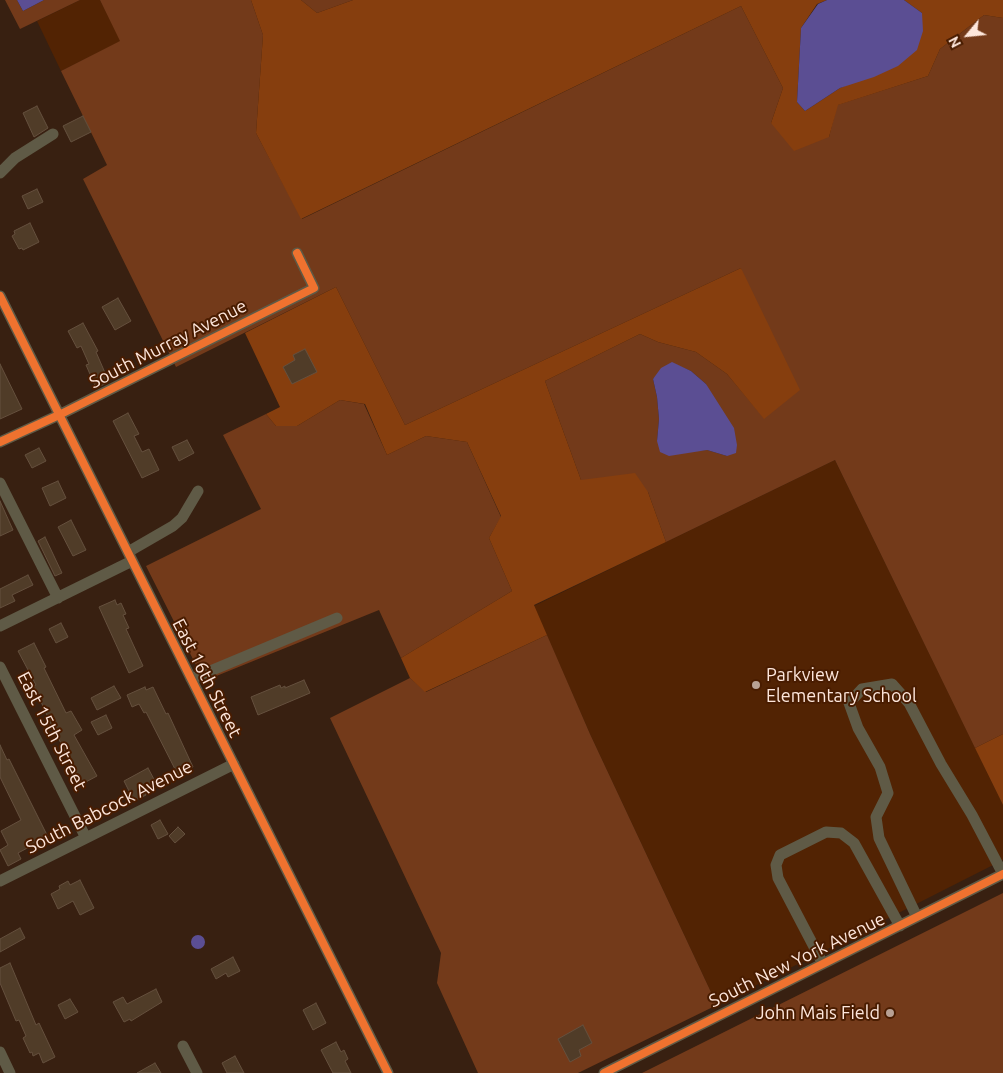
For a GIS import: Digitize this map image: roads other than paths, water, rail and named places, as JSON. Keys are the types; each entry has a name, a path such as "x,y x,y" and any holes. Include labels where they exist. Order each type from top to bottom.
{"street":[{"path":"0,173 15,158 53,134"},
{"name":"South Murray Avenue","path":"0,442 60,415 314,288 297,254"},
{"name":"East 16th Street","path":"0,296 388,1073"},
{"path":"0,483 58,598"},
{"path":"0,626 58,598 130,557 182,518 198,491"},
{"path":"191,679 337,618"},
{"name":"East 15th Street","path":"0,667 86,838"},
{"path":"917,917 879,838 876,817 888,792 880,767 858,728 849,703 862,689 892,684 909,703 940,764 972,815 1003,874"},
{"name":"South Babcock Avenue","path":"0,880 234,764"},
{"path":"823,964 778,878 776,865 780,855 826,832 841,833 854,843 900,926"},
{"name":"South New York Avenue","path":"604,1073 1003,874"},
{"path":"184,1046 197,1073"},
{"path":"0,1052 10,1073"}],"place":[{"name":"Parkview Elementary School","path":"756,685"},
{"name":"John Mais Field","path":"890,1013"}]}
